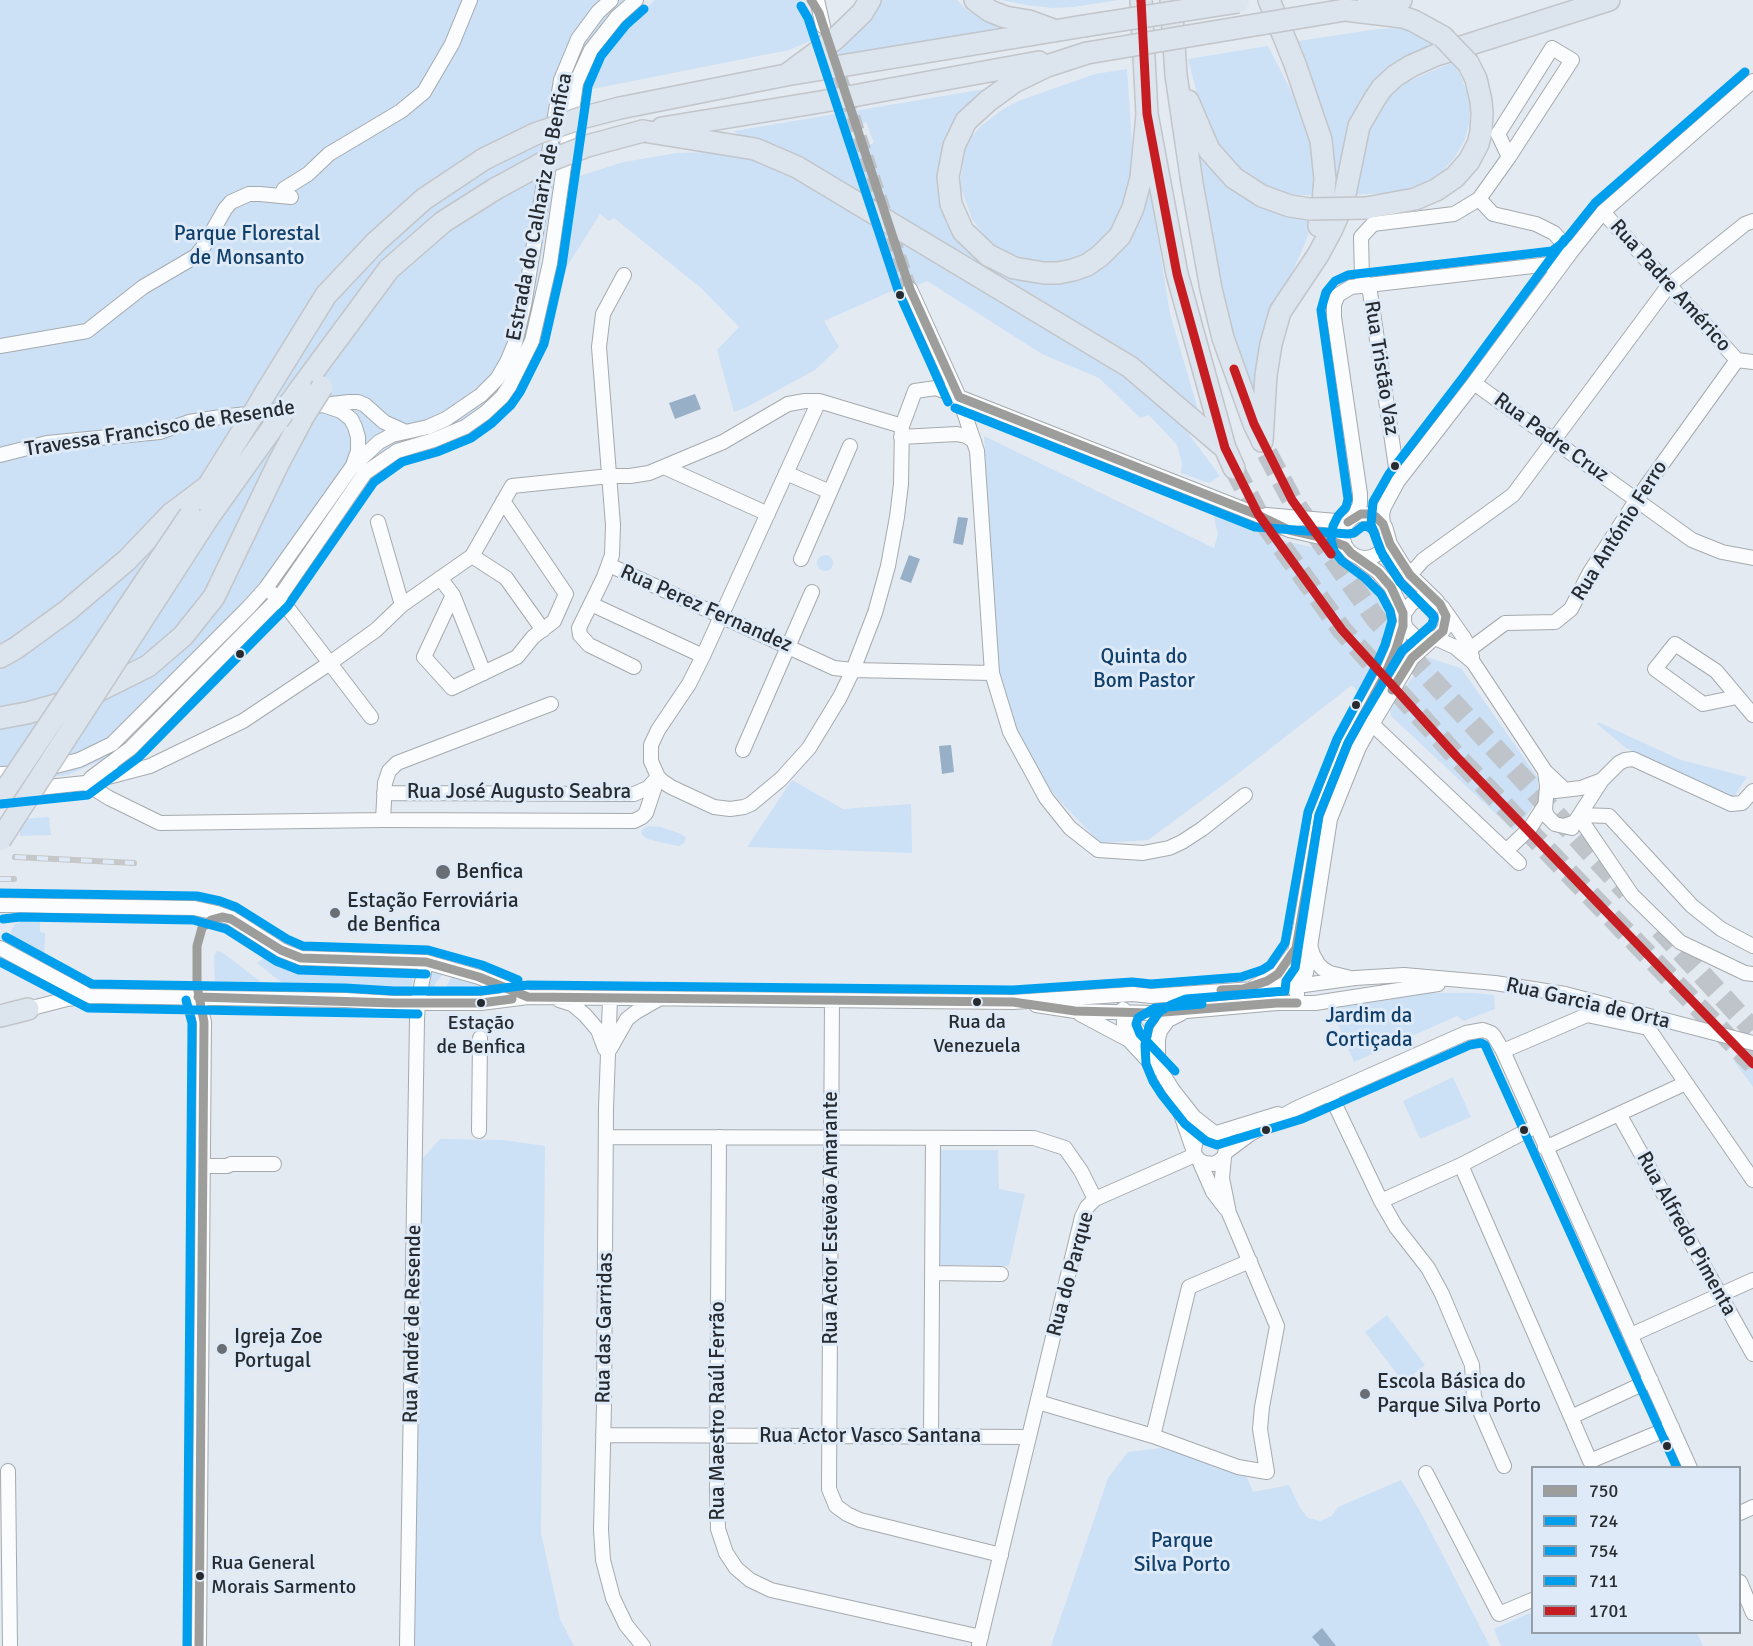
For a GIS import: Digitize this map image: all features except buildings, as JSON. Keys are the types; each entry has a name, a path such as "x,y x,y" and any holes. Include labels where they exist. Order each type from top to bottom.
{"highway":[{"path":"786,75 835,39 862,13 870,0"},
{"path":"975,0 1005,17 1029,21 1054,31"},
{"path":"1141,0 1147,114 1177,274 1225,448 1234,468"},
{"path":"1171,0 1176,75 1211,289 1227,348 1264,447 1266,375 1271,344 1280,312 1318,255 1332,229 1343,204 1359,126 1374,100 1395,76 1436,55 1609,0"},
{"path":"0,840 199,516 207,488 326,296 376,242 424,199 484,159 535,134 581,118 620,108 786,75 1248,0"},
{"path":"1269,0 1295,64 1321,140 1325,179 1322,213 1303,275"},
{"path":"0,718 88,696 148,666 183,636 214,597 315,393 333,346 389,269 443,222 495,189 541,164 587,146 643,131 1401,0"},
{"path":"1176,75 1209,150 1234,178 1263,196 1290,206 1369,216 1436,190 1455,177 1469,161 1478,144 1481,132 1481,101 1476,79 1468,63 1443,37 1414,21 1403,17 1345,10"},
{"path":"1087,53 1047,66 1014,82 966,121 954,146 948,177 951,204 963,231 988,255 1014,268 1058,273 1087,265 1100,256 1120,236 1133,208 1141,178 1147,114"},
{"path":"643,131 755,149 797,167 1130,368 1225,448"},
{"path":"0,798 199,516 278,420 315,393"},
{"path":"0,657 67,611 127,560 171,514 207,488"},
{"path":"0,1016 28,1010"}],"street":[{"path":"0,346 87,331 143,287 196,256 231,202 249,194 286,196 284,189 308,174 329,154 401,111 424,92 452,44 470,0"},
{"name":"Estrada do Calhariz de Benfica","path":"0,774 29,773 79,760 112,744 266,588 352,467 379,442 392,435 428,427 446,419 482,395 497,379 515,343 524,305 561,80 578,39 598,12 611,0"},
{"name":"Estrada do Calhariz de Benfica","path":"85,783 131,748 279,597 365,473 396,451 444,436 470,424 502,397 532,341 550,263 576,83 591,50 617,17 636,0"},
{"path":"811,0 820,13"},
{"path":"1369,216 1454,214 1479,199 1509,158 1572,60 1552,48 1498,134 1509,158"},
{"path":"1358,557 1375,556 1382,550 1386,543 1382,514 1398,482 1603,212 1753,81"},
{"path":"1479,199 1493,214 1536,224 1554,233 1571,252"},
{"name":"Rua Padre Américo","path":"1603,212 1737,360"},
{"name":"Rua Tristão Vaz","path":"1369,216 1361,237 1362,278 1370,292 1398,482"},
{"path":"1410,574 1423,560 1513,495 1669,285 1745,224 1753,221"},
{"path":"1472,655 1434,639 1416,638 1408,631 1401,607 1391,587 1378,572 1350,553 1345,546 1342,538 1344,530 1360,504 1360,494 1333,309 1336,298 1342,291 1351,287 1550,264 1571,252"},
{"path":"1511,269 1527,272 1535,280 1535,296 1532,303"},
{"name":"Rua Perez Fernandez","path":"624,275 603,314 599,347 613,538 609,565 834,668 992,672"},
{"path":"910,289 959,397 977,451 992,672 1010,732 1046,798 1098,850 1143,853 1169,848 1202,829 1245,795"},
{"path":"1737,360 1753,362"},
{"name":"Rua António Ferro","path":"1472,655 1505,623 1555,622 1571,609 1590,572 1636,499 1737,360"},
{"name":"Rua Padre Cruz","path":"1474,383 1692,540 1722,552 1753,558"},
{"path":"819,401 703,656 689,684 653,737 651,761 658,777 714,807 730,809 744,807 751,804 781,779 809,748 840,697 876,613 888,566 901,484 901,432 915,391 936,388 1258,514 1288,530 1320,537 1345,546"},
{"name":"Travessa Francisco de Resende","path":"0,455 48,443 160,432 189,422 221,417 315,393 365,405 384,422 406,432"},
{"name":"Travessa Francisco de Resende","path":"315,393 341,411 355,427 358,451 352,467"},
{"path":"0,792 85,783 150,766 243,721 376,630 402,605 472,556 512,486 639,475 725,448 788,404 805,401 819,401 901,432 957,434 974,441"},
{"path":"801,559 850,446"},
{"path":"664,466 768,514"},
{"path":"786,473 830,492"},
{"path":"453,595 424,657 452,688 517,657 533,638 554,621 566,594 503,501"},
{"path":"1258,514 1351,519 1361,514 1369,514 1376,517 1385,529 1393,550 1410,574 1443,608 1545,771 1566,790 1578,796 1581,801 1580,815 1588,832 1632,896 1680,942 1753,975"},
{"path":"378,522 402,605"},
{"path":"472,556 506,578 543,630"},
{"path":"609,565 579,628 580,635 589,645 634,667"},
{"path":"441,578 453,595 484,673"},
{"path":"266,588 279,597 290,610 371,717"},
{"path":"743,750 812,592"},
{"path":"1297,986 1306,973 1307,934 1316,870 1319,816 1348,743 1384,677 1396,649 1408,607 1418,599 1430,598 1443,608 1446,619 1444,628 1412,658 1359,747 1330,819 1316,870"},
{"path":"591,604 703,656"},
{"path":"1737,697 1704,704 1655,669 1675,644 1716,671 1753,715"},
{"path":"384,793 389,771 397,763 551,704"},
{"path":"1372,724 1519,863"},
{"path":"1530,828 1570,825 1580,815 1602,780 1622,761 1633,759 1725,802 1737,805 1749,800"},
{"path":"1545,771 1547,816 1560,825 1588,832"},
{"name":"Rua José Augusto Seabra","path":"85,783 109,798 160,823 383,819 634,821 646,813 658,777"},
{"name":"Rua José Augusto Seabra","path":"383,819 384,793 634,794 648,788 658,777"},
{"path":"1506,851 1530,828 1551,794 1557,790 1581,788 1602,780"},
{"path":"1580,815 1609,816 1692,906 1721,929 1753,946"},
{"path":"0,905 187,907 217,913 238,922 281,950 301,958 426,962 479,976 528,997"},
{"path":"1243,989 1257,985 1278,974 1307,934"},
{"path":"1307,934 1313,955 1323,969 1330,973 1354,978"},
{"path":"0,948 89,996"},
{"path":"1013,1002 1075,1011 1127,1012 1187,1011 1297,1003 1297,986 1292,970 1296,948"},
{"name":"Rua André de Resende","path":"407,1646 418,1002 426,962"},
{"name":"Rua Garcia de Orta","path":"1297,986 1354,978 1404,975 1495,983 1565,994 1753,1043"},
{"name":"Rua Garcia de Orta","path":"1297,1003 1315,1003 1457,980"},
{"path":"345,1000 413,992 422,981"},
{"path":"28,1010 67,999 89,996 418,1002 481,1002 550,997 1013,1002 1101,995 1151,996 1297,986"},
{"path":"1101,995 1112,1000 1127,1012 1158,1061 1172,1089 1194,1117 1225,1141 1222,1178 1228,1213"},
{"path":"1129,1040 1124,1025 1127,1012 1151,996"},
{"path":"198,997 204,1022 199,1646"},
{"path":"550,997 572,1004 585,1015 598,1030 607,1054"},
{"name":"Rua das Garridas","path":"610,999 607,1054 601,1530 603,1560 612,1598 626,1625 644,1646"},
{"path":"607,1054 627,1019 659,999"},
{"name":"Rua Actor Estevão Amarante","path":"832,1000 829,1489 836,1506 860,1520 1001,1555"},
{"path":"1075,1011 1129,1040 1164,1076"},
{"path":"1158,1061 1158,1039 1163,1027 1168,1020 1187,1011"},
{"path":"1503,1051 1587,1015 1648,1028 1753,1180"},
{"path":"1297,1108 1214,1132 1206,1132 1196,1139 1196,1155 1203,1163 1215,1164 1250,1134 1297,1108 1466,1033 1475,1030 1487,1031 1494,1036 1503,1051 1690,1466"},
{"path":"479,1131 480,1038"},
{"path":"1545,1148 1686,1083"},
{"path":"1038,1402 1153,1437 1239,1467 1267,1472 1260,1429 1277,1326 1228,1213 1213,1192 1196,1155 1172,1089"},
{"path":"1330,1094 1396,1227 1428,1268 1442,1294 1472,1365 1474,1397 1504,1466"},
{"name":"Rua Alfredo Pimenta","path":"1619,1114 1753,1354"},
{"path":"1382,1201 1461,1165 1536,1126"},
{"name":"Rua do Parque","path":"606,1137 1034,1138 1065,1148 1081,1171 1095,1198 1082,1217 980,1642"},
{"name":"Rua Maestro Raúl Ferrão","path":"719,1137 718,1529 726,1553 736,1568 750,1580 771,1590 980,1642"},
{"path":"931,1437 933,1138"},
{"path":"1095,1198 1196,1155"},
{"path":"203,1166 274,1164"},
{"path":"1461,1165 1590,1461 1672,1427"},
{"path":"1153,1437 1189,1287 1250,1261"},
{"path":"932,1273 1001,1274"},
{"path":"1631,1335 1753,1280"},
{"path":"1571,1418 1651,1380"},
{"name":"Rua Actor Vasco Santana","path":"603,1435 1029,1437"},
{"path":"8,1472 10,1646"},
{"path":"1425,1473 1499,1614 1531,1601"},
{"path":"1741,1584 1753,1613"}],"green space":[{"name":"Parque Florestal de Monsanto","path":"0,0 626,0 569,98 527,337 504,383 483,405 459,422 395,445 375,456 360,469 267,601 119,749 102,760 68,775 0,782"},
{"path":"655,0 800,0 817,38 789,50 592,89 602,59 615,38"},
{"path":"879,0 957,0 968,11 1000,28 829,58 826,56"},
{"path":"1001,0 1119,0 1052,8"},
{"path":"1401,28 1416,31 1437,42 1414,52 1395,64 1378,78 1362,100 1353,115 1339,196 1330,191 1327,145 1298,41 1378,29"},
{"path":"1268,46 1316,140 1320,195 1298,195 1271,189 1247,176 1221,148 1200,105 1188,59"},
{"path":"1453,62 1467,92 1470,107 1469,124 1464,142 1454,158 1442,172 1426,182 1406,189 1353,195 1361,155 1371,124 1380,108 1392,93 1409,81"},
{"path":"1127,69 1134,173 1131,197 1103,245 1081,257 1057,263 1022,262 1005,253 986,238 972,219 960,185 964,152 971,137 1003,109 1021,100 1095,74"},
{"path":"991,88 967,111 949,218 1042,280 1132,230 1150,188 1170,314 1198,410 1191,415 741,138 734,131","holes":["866,122 874,143 854,150 846,129"]},
{"path":"707,152 733,155 786,171 1108,364 1164,407 1185,429 1220,476 1209,483 1181,473 1182,463 1177,445 1149,415 1140,418 1099,378 1042,354 927,281 896,295 894,290 824,321 839,347 815,370 734,412 717,350 739,327 701,288 614,218 609,221 600,214 556,284 579,176 624,162 677,153"},
{"path":"1200,158 1230,185 1314,219 1302,251 1271,315 1254,386 1248,388 1222,290"},
{"name":"Quinta do Bom Pastor","path":"984,436 1214,548 1218,534 1211,506 1263,527 1285,541 1320,549 1343,567 1363,577 1374,585 1392,612 1392,624 1380,661 1363,696 1352,685 1148,840 1100,843 1057,798 1034,769 1021,743 1007,703 998,670"},
{"path":"825,555 831,557 833,563 831,569 825,571 819,569 817,563 819,557"},
{"path":"1426,657 1461,668 1538,778 1538,792 1533,806 1524,820 1513,830 1391,716 1390,710 1399,697 1402,699 1409,689 1406,687"},
{"path":"1598,722 1681,760 1747,777 1733,798 1626,748 1597,724"},
{"path":"792,780 843,809 911,804 912,853 747,847"},
{"path":"49,817 51,835 20,836 20,819"},
{"path":"649,826 661,827 681,834 686,838 684,843 679,846 647,839 641,831"},
{"path":"40,920 40,932 45,933 44,961 22,949 14,941 11,931 15,924"},
{"path":"217,951 222,952 262,983 260,991 215,991 214,956"},
{"path":"275,954 293,963 310,967 404,968 411,973 413,982 405,990 291,990 257,963"},
{"path":"432,972 443,974 435,984 434,995 425,995 429,977"},
{"path":"451,977 502,994 500,996 442,996"},
{"name":"Jardim da Cortiçada","path":"1430,993 1494,995 1495,1009 1464,1021 1457,1016 1354,1062 1331,1009"},
{"path":"1737,1056 1753,1060 1753,1087 1734,1061"},
{"path":"1453,1077 1471,1117 1420,1139 1403,1101"},
{"path":"440,1139 503,1140 545,1146 541,1533 560,1619 574,1646 413,1646 423,1158"},
{"path":"938,1150 998,1150 999,1189 1025,1194 1009,1266 937,1265"},
{"path":"1387,1315 1425,1365 1403,1382 1365,1332"},
{"name":"Parque Silva Porto","path":"1162,1448 1246,1475 1253,1492 1289,1485 1300,1508 1308,1518 1320,1521 1332,1516 1338,1507 1401,1480 1421,1513 1490,1646 1051,1646 1108,1478 1128,1452"},
{"path":"1531,1612 1531,1634 1697,1634 1703,1646 1501,1646 1494,1629"}],"shaded area":[{"path":"695,394 701,409 675,419 669,403"},
{"path":"958,517 968,518 963,545 953,543"},
{"path":"909,555 920,559 911,583 900,579"},
{"path":"951,745 954,772 942,774 939,746"},
{"path":"1322,1628 1336,1646 1320,1646 1312,1637"}],"tunnel":[{"path":"827,37 910,289"},
{"path":"1267,453 1292,500 1376,619 1627,892"},
{"path":"1234,468 1258,514 1342,630 1457,757 1753,1064"},
{"path":"1660,929 1753,1030"}],"railway":[{"path":"15,857 134,863"},
{"path":"0,879 14,879"}],"transit line":[{"name":"750","path":"811,0 819,13 910,289 959,397"},
{"name":"1701","path":"1141,0 1147,114 1177,274 1225,448 1258,514 1342,630 1457,757 1753,1064"},
{"name":"711","path":"801,6 808,18 899,293 948,402"},
{"name":"724","path":"1,804 88,795 138,758 288,606 374,482 402,462 437,452 471,438 511,405 544,344 562,265 588,86 601,56 626,25 644,9"},
{"name":"754","path":"6,937 92,984 345,988 394,991 480,991 528,985 1013,990 1132,982 1151,984 1241,977 1262,970 1270,965 1285,943 1308,812 1337,739 1385,645 1392,621 1390,611 1381,594 1365,578 1342,561 1334,551 1331,540 1333,526 1346,507 1348,499 1321,310 1326,292 1335,281 1348,275 1552,251 1563,243 1595,203 1745,72"},
{"name":"754","path":"1382,684 1402,651 1432,625 1434,617 1401,583 1383,556 1371,524 1373,502 1389,474 1565,239"},
{"name":"1701","path":"1234,369 1254,424 1292,500 1331,554"},
{"name":"750","path":"959,397 1258,515 1289,530 1345,546"},
{"name":"711","path":"955,408 1255,527 1348,534 1354,533 1363,526 1369,527 1400,582 1432,614 1434,619 1432,624 1402,651 1362,718 1348,743 1319,815 1295,968 1286,981 1285,991 1186,999 1171,1005 1160,1011 1149,1026 1145,1045 1146,1064 1162,1095 1185,1124 1206,1141 1217,1145 1302,1119 1470,1045 1481,1043 1485,1045 1676,1466"},
{"name":"750","path":"1348,522 1361,514 1376,517 1383,524 1390,544 1410,575 1440,604 1446,616 1443,631 1412,658 1392,690"},
{"name":"750","path":"1221,990 1243,989 1267,981 1278,974 1296,948 1319,816 1348,743 1384,677 1403,626 1403,613 1391,587 1378,572 1345,546"},
{"name":"754","path":"0,893 197,896 236,907 287,939 303,946 428,950 482,965 518,980"},
{"name":"724","path":"3,919 20,917 193,920 226,929 276,961 299,970 426,974"},
{"name":"750","path":"199,1646 204,1022 197,986 197,946 202,928 211,920 222,917 231,919 281,950 301,958 426,962 479,977 528,997 1013,1002 1075,1011 1151,1013 1297,1003"},
{"name":"724","path":"0,962 88,1008 418,1014"},
{"name":"750","path":"198,997 394,1003 481,1003 512,999"},
{"name":"724","path":"186,1000 192,1023 187,1646"},
{"name":"711","path":"1175,1071 1140,1034 1136,1024 1138,1018 1155,1008 1202,1004"}],"place":[{"name":"Benfica","path":"443,872"},
{"name":"Estação Ferroviária de Benfica","path":"335,913"},
{"name":"Rua da Venezuela","path":"977,1002"},
{"name":"Estação de Benfica","path":"481,1003"},
{"name":"Igreja Zoe Portugal","path":"222,1349"},
{"name":"Escola Básica do Parque Silva Porto","path":"1365,1394"},
{"name":"Rua General Morais Sarmento","path":"200,1576"}]}
